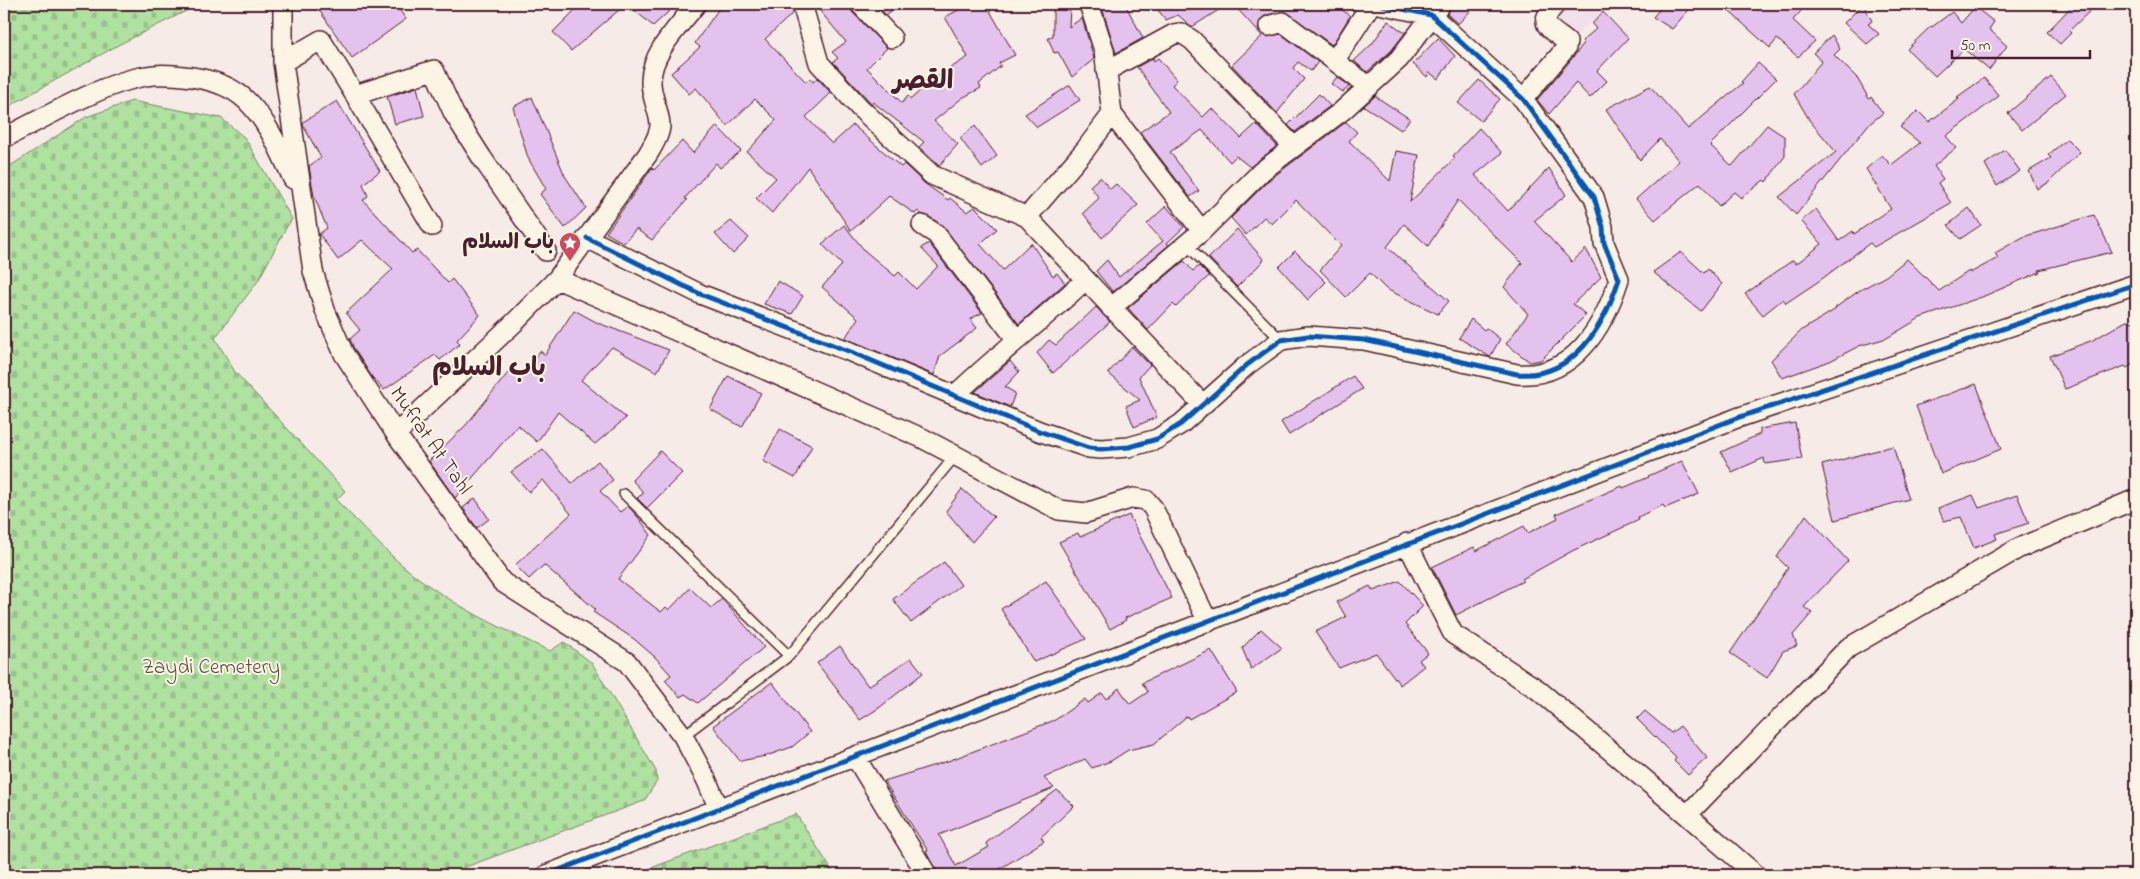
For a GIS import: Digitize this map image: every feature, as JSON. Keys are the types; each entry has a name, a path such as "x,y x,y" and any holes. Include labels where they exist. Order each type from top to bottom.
{"street":[{"name":"Mufrat At Tahl","path":"283,4 283,62 313,271 325,310 344,354 396,434 502,582 627,662 683,736 706,779 719,809"},
{"path":"396,434 516,321 557,279 648,154 658,136 660,124 651,79 656,62 662,48 696,4"},
{"path":"802,4 819,63 860,108 932,174 1027,217 1203,405"},
{"path":"860,4 892,38"},
{"path":"1089,4 1104,50 1112,114 1202,231"},
{"path":"1334,60 1371,4"},
{"path":"587,238 700,294 815,338 1039,431 1074,444 1101,449 1129,447 1157,439 1180,424 1247,365 1281,340 1308,336 1364,340 1506,373 1527,375 1548,372 1570,359 1579,351 1598,326 1619,279 1604,243 1603,227 1594,197 1523,98 1436,9 1379,4"},
{"path":"1523,98 1566,48 1567,42 1546,26 1546,14 1556,4"},
{"path":"1111,308 1202,231 1262,171 1342,112 1399,59 1436,9"},
{"path":"1268,26 1283,22 1369,86"},
{"path":"1106,71 1174,34 1182,33 1192,40 1294,147"},
{"path":"283,62 321,40 432,226"},
{"path":"355,95 434,70 454,114 546,251"},
{"path":"4,138 119,83 147,76 174,75 201,78 235,91 263,120 275,140 302,198"},
{"path":"1027,217 1086,150 1112,114"},
{"path":"922,225 936,234 1017,340"},
{"path":"557,279 922,438 1059,510 1086,513 1133,498 1146,500 1153,508 1208,622"},
{"path":"955,395 983,368 1086,280"},
{"path":"546,875 856,758 1407,543 1737,418 2136,284"},
{"path":"1687,815 1848,648 2019,548 2136,499"},
{"path":"1407,543 1453,634 1537,690 1756,875"},
{"path":"856,758 928,875"}],"lane":[{"path":"1186,244 1281,340"},
{"path":"683,736 789,656 956,456"},
{"path":"624,494 789,656"}],"shaded area":[{"path":"1566,4 1613,4 1575,36 1553,17"}],"green space":[{"path":"4,4 200,4 120,44 4,109"},
{"name":"Zaydi Cemetery","path":"132,101 221,118 245,138 292,219 258,281 215,338 235,372 345,491 336,500 411,572 448,598 508,631 550,651 564,642 592,663 656,771 657,781 644,801 444,875 4,875 4,170 86,117"},
{"path":"796,814 835,875 632,875"}],"building":[{"path":"315,4 395,4 406,19 352,58"},
{"path":"581,4 626,4 571,51 553,32"},
{"path":"627,4 677,4 653,26"},
{"path":"722,4 791,4 793,13 765,39 806,82 810,78 813,82 817,78 831,93 806,117 832,144 853,125 901,167 904,164 924,183 948,200 950,198 967,212 975,207 997,229 980,244 1003,270 1031,243 1053,276 1057,273 1065,283 1019,324 942,225 918,211 915,214 889,196 851,231 808,167 772,213 756,198 776,178 747,152 776,120 755,99 727,126 696,88 689,94 671,73 700,47 695,43"},
{"path":"814,4 849,4 852,12 887,48 867,68 902,103 908,96 911,99 933,79 968,57 945,17 970,4 986,4 1015,55 999,63 1001,66 979,84 981,88 962,98 934,121 958,144 939,166 919,147 924,142 873,102 872,104 833,62 838,58 832,52 846,42"},
{"path":"875,4 900,4 886,15"},
{"path":"1101,4 1125,4 1143,38 1116,53"},
{"path":"1153,4 1228,4 1192,27 1178,15 1166,20"},
{"path":"1233,4 1335,4 1350,16 1332,45 1285,11 1266,15 1261,19 1258,29 1262,34 1267,37 1281,34 1318,62 1311,71 1298,62 1293,68 1304,79 1277,113 1232,65 1262,36"},
{"path":"1452,4 1477,4 1458,24 1447,14"},
{"path":"1664,4 1694,4 1672,29 1653,17"},
{"path":"1721,4 1807,4 1793,20 1815,41 1798,57 1777,39 1770,48"},
{"path":"1863,4 1872,21 1868,24 1879,34 1867,44 1844,23"},
{"path":"2074,4 2097,4 2069,31 2071,33 2060,44 2047,32"},
{"path":"1070,7 1069,27 1082,18 1094,59 1072,77 1058,52 1054,53 1048,38 1053,36 1053,8"},
{"path":"1975,7 1994,22 1989,29 2007,46 1989,70 1964,49 1935,76 1907,49 1931,26 1952,12 1961,23"},
{"path":"1603,12 1628,38 1597,71 1607,81 1590,98 1576,83 1549,114 1537,100 1575,55 1584,43 1582,41 1596,29 1592,24"},
{"path":"1388,21 1405,33 1391,51 1367,72 1354,61 1372,44"},
{"path":"1832,35 1840,49 1834,55 1857,78 1869,99 1871,97 1883,113 1868,125 1796,215 1779,197 1836,152 1810,121 1794,94 1822,61 1813,53"},
{"path":"1438,38 1455,56 1438,79 1429,72 1427,77 1413,64"},
{"path":"1153,58 1154,61 1158,58 1177,80 1172,85 1203,117 1212,108 1241,138 1256,124 1277,146 1250,167 1236,156 1230,162 1202,130 1170,152 1199,191 1190,197 1140,132 1169,112 1137,67"},
{"path":"1758,63 1776,79 1710,145 1732,166 1767,125 1785,137 1785,156 1766,182 1764,180 1741,198 1734,192 1719,206 1700,183 1655,220 1636,199 1679,161 1660,139 1640,160 1606,109 1650,86 1688,129 1743,83 1741,82"},
{"path":"1337,77 1350,86 1343,92 1331,84"},
{"path":"2051,77 2066,94 2022,130 2008,113"},
{"path":"1984,78 1999,96 1946,136 1956,148 1934,166 1943,179 1938,183 1951,203 1874,247 1870,243 1819,281 1786,303 1783,299 1763,315 1745,294 1793,260 1796,264 1822,244 1801,221 1816,209 1839,241 1853,231 1854,234 1891,209 1866,169 1882,155 1891,165 1920,143 1900,127 1918,111 1929,122 1959,99 1957,97"},
{"path":"1479,80 1500,99 1481,121 1458,103"},
{"path":"1070,85 1080,100 1037,127 1025,114"},
{"path":"417,87 424,116 395,124 387,97"},
{"path":"1319,94 1330,106 1295,132 1288,125"},
{"path":"1375,96 1410,119 1401,130 1364,106"},
{"path":"532,97 565,176 586,208 565,228 540,194 546,189 528,158 513,107"},
{"path":"337,101 380,171 363,184 368,196 363,200 412,253 417,250 448,283 452,279 480,315 457,340 460,344 440,360 435,355 384,390 372,377 354,349 350,339 360,330 346,313 393,269 362,240 338,260 319,234 327,228 314,196 309,166 321,158 303,122"},
{"path":"1346,122 1357,132 1349,141 1390,181 1396,151 1419,155 1410,202 1455,158 1453,156 1479,128 1502,153 1475,175 1508,211 1549,168 1566,195 1534,221 1572,262 1586,249 1601,277 1573,304 1586,315 1541,360 1530,362 1506,344 1528,314 1504,287 1522,263 1458,200 1428,246 1404,224 1387,247 1449,301 1438,314 1386,289 1370,273 1346,297 1320,270 1341,246 1296,200 1272,224 1264,217 1246,235 1231,218 1269,180"},
{"path":"717,126 741,151 720,168 716,163 652,240 636,229 624,243 606,233 652,168 654,170 682,141 693,153"},
{"path":"975,126 997,156 982,168 960,138"},
{"path":"2067,139 2080,152 2048,183 2037,189 2029,171 2051,158 2048,155"},
{"path":"2005,150 2020,171 1997,186 1985,164"},
{"path":"1100,177 1110,189 1116,184 1138,205 1102,238 1083,213 1099,198 1090,186"},
{"path":"1166,206 1184,227 1167,243 1169,245 1113,292 1096,271 1107,260 1119,277 1163,241 1147,224"},
{"path":"1969,208 1981,225 1960,239 1948,225"},
{"path":"2094,215 2112,252 2039,270 2040,272 1982,297 1920,318 1887,338 1859,346 1830,361 1782,378 1771,360 1802,330 1836,309 1860,290 1886,276 1907,259 1939,291 1969,271 1970,273 1998,258 1995,253 2023,237"},
{"path":"731,221 749,238 733,254 715,234"},
{"path":"844,225 865,251 895,276 899,272 916,289 938,266 921,248 929,243 982,313 970,319 977,328 940,356 934,375 845,338 858,318 822,287 842,265 822,244"},
{"path":"1237,229 1264,260 1237,287 1209,258"},
{"path":"1295,251 1326,282 1308,300 1279,267"},
{"path":"1681,252 1704,273 1708,269 1722,284 1701,311 1653,272"},
{"path":"1184,261 1193,271 1199,266 1209,276 1176,307 1173,304 1148,330 1128,308"},
{"path":"778,281 803,296 792,314 764,304"},
{"path":"1096,307 1110,322 1053,373 1037,353 1049,340 1056,345"},
{"path":"574,310 598,323 669,350 657,372 612,347 581,380 626,418 595,444 558,412 537,442 518,425 455,498 429,461 466,425 512,368 520,376 540,351 545,355"},
{"path":"1471,319 1484,330 1486,328 1500,339 1490,357 1459,338"},
{"path":"2126,321 2136,322 2136,362 2127,368 2125,366 2065,389 2050,356 2093,340"},
{"path":"1132,347 1150,365 1139,377 1157,417 1134,427 1126,406 1140,400 1108,373"},
{"path":"1010,361 1019,372 1005,387 1015,393 1010,407 975,392"},
{"path":"728,376 761,393 742,427 710,409"},
{"path":"1353,376 1362,389 1289,435 1281,422"},
{"path":"1976,384 2001,449 1941,474 1916,406"},
{"path":"1795,423 1802,459 1765,464 1764,458 1732,472 1721,452 1760,434 1760,429"},
{"path":"780,429 812,446 795,478 763,461"},
{"path":"1893,446 1909,499 1835,520 1822,465"},
{"path":"543,449 572,483 598,461 613,480 600,491 620,512 628,506 651,535 618,579 661,612 666,607 669,610 690,588 711,608 722,599 764,647 698,703 685,694 680,697 665,680 671,675 655,657 634,639 593,612 595,609 544,565 529,579 515,565 571,514 543,480 529,492 511,472"},
{"path":"660,451 682,473 647,508 637,498 644,493 632,480"},
{"path":"1682,461 1699,494 1665,508 1663,505 1638,517 1639,520 1572,551 1522,579 1523,581 1456,615 1432,567 1474,547 1476,551 1524,526 1528,533 1558,518 1556,514 1622,486 1623,488"},
{"path":"962,489 994,517 972,542 946,511"},
{"path":"1973,495 1979,508 2017,495 2029,523 1995,534 1997,539 1974,548 1961,517 1944,521 1938,508"},
{"path":"475,498 489,519 477,528 463,508"},
{"path":"1129,515 1172,598 1125,618 1126,620 1110,629 1059,542 1078,533 1080,537"},
{"path":"1806,515 1848,561 1804,607 1812,613 1793,635 1797,646 1783,651 1767,678 1730,653 1788,568 1777,557"},
{"path":"944,562 961,585 911,623 893,599"},
{"path":"1046,581 1086,639 1034,662 1001,609"},
{"path":"1400,581 1423,606 1405,624 1428,653 1419,660 1424,666 1400,685 1376,653 1339,668 1315,632 1346,617 1337,602 1370,586 1373,591"},
{"path":"1261,629 1282,648 1251,669 1242,648"},
{"path":"840,646 868,686 911,658 923,673 879,708 860,720 817,663"},
{"path":"1211,650 1237,692 1189,719 1187,716 1154,744 1128,750 1111,761 1092,768 1085,759 1044,778 1054,788 939,835 956,866 989,847 986,843 1057,790 1074,806 1041,837 1044,841 990,875 938,875 926,852 928,851 884,781 948,761 1055,720 1085,699 1088,703 1102,693 1106,699 1119,688 1130,704 1148,692 1142,683"},
{"path":"772,682 810,732 792,747 766,756 740,761 713,726"},
{"path":"1645,711 1671,733 1680,726 1707,758 1688,775 1674,761 1676,758 1637,719"}],"cycle path":[{"path":"587,238 700,294 851,352 1039,431 1089,448 1129,447 1157,439 1181,424 1247,365 1281,340 1308,336 1364,340 1517,374 1537,373 1555,368 1570,359 1584,346 1595,331 1613,297 1619,279 1604,243 1603,227 1594,197 1523,99 1431,15 1379,4"},
{"path":"546,875 1737,418 2136,284"}],"place":[{"name":"باب السلام","path":"570,262"}],"district":[{"name":"القصر","path":"923,82"},
{"name":"باب السلام","path":"489,369"}]}
